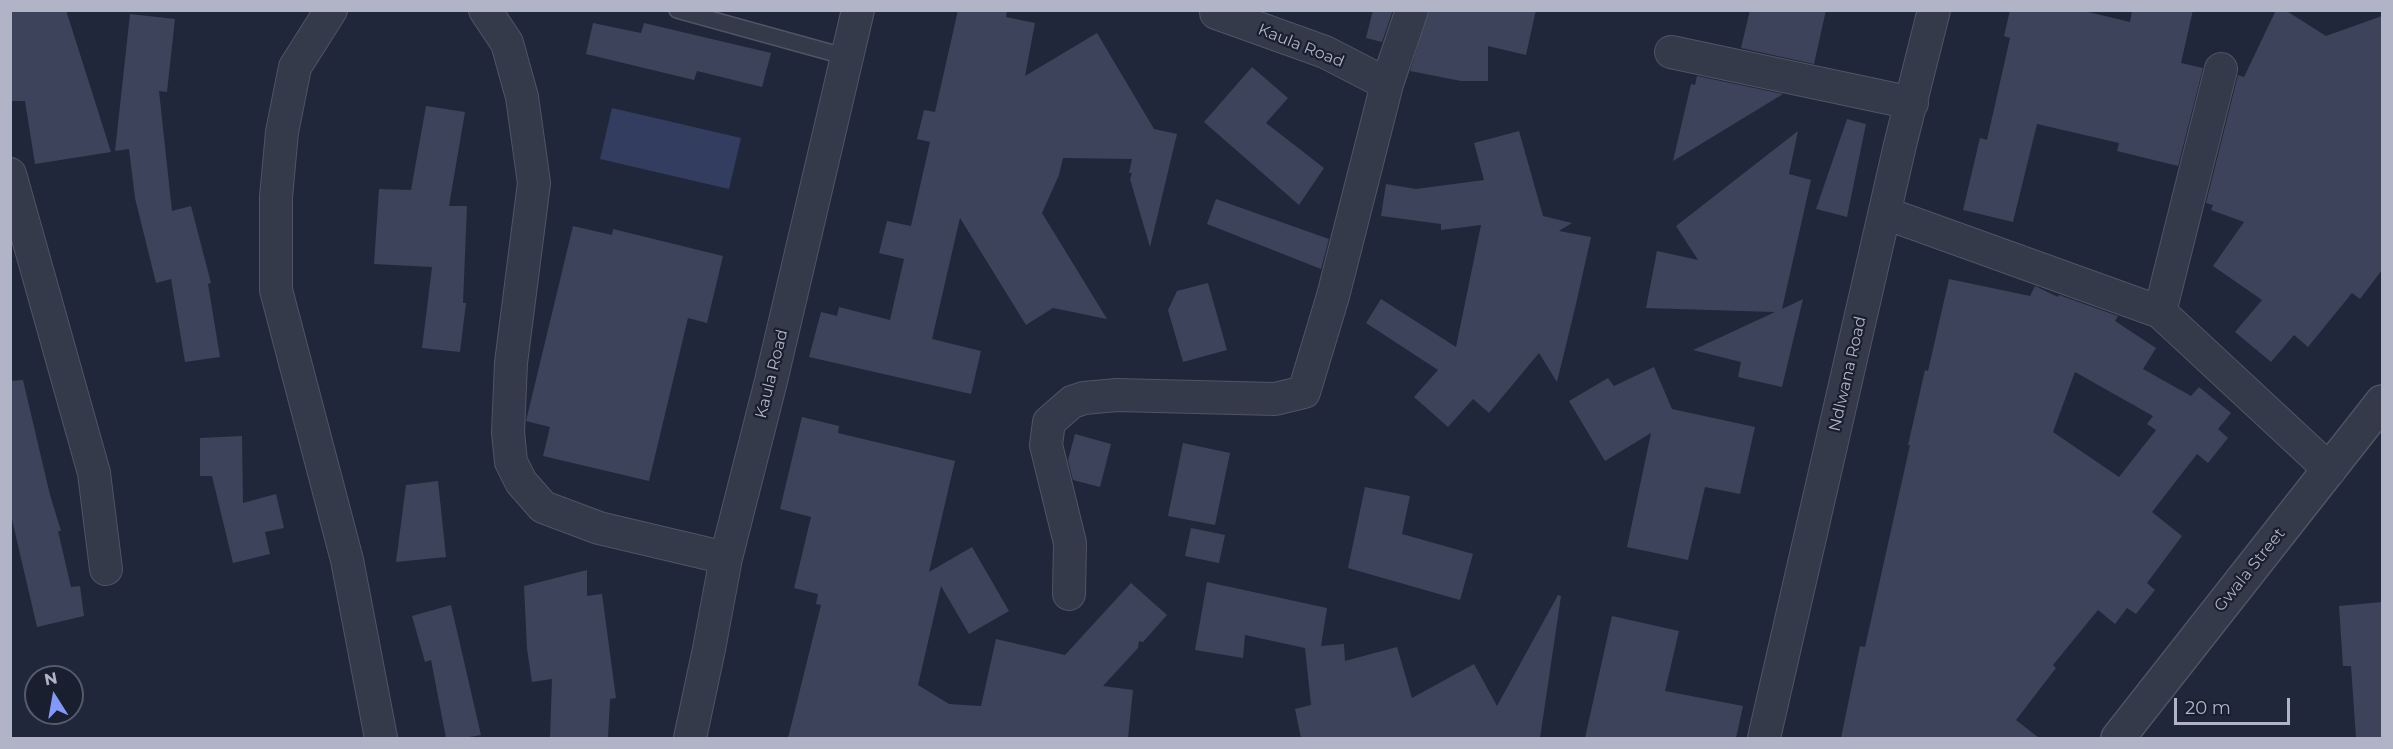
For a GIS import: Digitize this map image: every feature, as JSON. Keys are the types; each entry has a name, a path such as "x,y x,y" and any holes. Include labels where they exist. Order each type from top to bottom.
{"street":[{"path":"331,10 295,67 282,132 276,197 276,290 347,560 381,738"},
{"path":"485,10 507,43 522,97 534,183 511,363 507,432 511,462 521,482 543,507 599,528 726,558"},
{"name":"Kaula Road","path":"690,738 726,558 771,381 858,10"},
{"name":"Kaula Road","path":"1216,10 1216,14 1324,52 1387,84"},
{"path":"1069,594 1070,543 1046,445 1049,422 1072,402 1084,398 1117,395 1275,399 1304,392 1333,296 1387,84 1412,10"},
{"name":"Ndlwana Road","path":"1764,738 1900,145 1934,10"},
{"path":"1671,52 1912,103"},
{"path":"2160,312 2221,69"},
{"path":"10,174 94,473 106,569"},
{"path":"1886,213 2160,312 2330,470"},
{"name":"Gwala Street","path":"2118,738 2382,402"}],"lane":[{"path":"677,10 847,57"}],"water":[{"path":"612,108 741,138 729,189 600,159"}],"building":[{"path":"10,10 66,10 111,152 35,164 25,101 10,101"},
{"path":"958,10 1007,10 1006,17 1035,23 1025,76 1097,33 1154,129 1177,134 1150,247 1130,179 1132,159 1063,158 1059,175 1042,213 1107,319 1053,308 1026,325 960,218 932,339 981,351 971,394 809,357 821,312 837,316 839,307 890,320 904,259 879,253 887,221 911,226 930,142 917,139 924,110 935,112"},
{"path":"1373,10 1393,10 1382,42 1366,38"},
{"path":"1429,10 1536,10 1526,55 1488,46 1488,81 1461,81 1410,71"},
{"path":"1750,10 1826,10 1814,64 1741,48"},
{"path":"2010,10 2080,10 2130,22 2132,10 2193,10 2181,63 2203,68 2178,166 2117,151 2119,143 2037,124 2013,222 1963,210 1980,138 1987,140 2010,38 2004,36"},
{"path":"2276,10 2285,10 2326,36 2382,16 2382,270 2360,299 2352,293 2308,347 2294,335 2271,362 2235,332 2262,300 2213,266 2244,222 2211,210 2213,205 2206,203 2238,75 2244,77"},
{"path":"130,14 175,19 167,92 159,91 172,211 191,206 211,283 208,284 220,357 185,362 171,279 156,283 135,198 129,149 115,151"},
{"path":"593,23 641,33 644,23 771,53 762,87 697,71 694,80 586,54"},
{"path":"1252,67 1288,98 1266,123 1324,168 1299,205 1204,122"},
{"path":"1697,76 1783,94 1673,161 1691,84 1695,85"},
{"path":"426,106 465,112 449,206 467,206 463,303 466,303 460,352 422,348 432,267 374,264 379,189 411,190"},
{"path":"1847,119 1866,124 1847,217 1816,209"},
{"path":"1519,131 1543,216 1572,223 1559,231 1591,237 1576,304 1557,382 1539,353 1489,413 1473,399 1448,427 1414,397 1438,370 1366,323 1381,299 1456,347 1481,225 1441,230 1441,224 1381,216 1386,184 1416,189 1484,180 1474,143"},
{"path":"1798,131 1789,174 1811,180 1782,309 1803,299 1782,387 1738,377 1741,362 1693,350 1775,312 1646,308 1657,251 1698,260 1676,226"},
{"path":"1216,199 1329,239 1321,269 1207,224"},
{"path":"573,226 612,235 613,229 723,256 707,323 688,318 649,481 543,456 550,427 526,421"},
{"path":"1949,279 2030,296 2035,286 2058,297 2059,295 2118,316 2115,321 2156,348 2143,369 2191,396 2199,387 2231,413 2218,429 2228,438 2208,463 2197,454 2152,512 2182,536 2147,583 2155,590 2136,614 2127,608 2115,624 2098,610 2053,665 2056,668 2016,720 2039,738 1841,738 1860,646 1865,647 1925,370 1928,371","holes":["2075,372 2153,416 2147,424 2156,430 2119,477 2053,432"]},
{"path":"1208,283 1227,350 1183,362 1168,310 1177,291"},
{"path":"1654,367 1672,409 1755,427 1740,494 1705,487 1688,560 1627,547 1651,433 1605,461 1569,401 1608,378 1614,386"},
{"path":"23,380 50,495 61,531 58,531 71,587 80,586 84,616 37,627 10,511 10,381"},
{"path":"802,417 839,426 838,433 955,461 929,572 972,547 1009,611 969,634 941,586 918,685 949,704 981,706 996,639 1065,655 1131,583 1167,615 1143,642 1139,641 1138,648 1103,686 1133,690 1128,738 788,738 821,605 816,604 818,594 794,588 811,517 780,509"},
{"path":"1075,434 1111,444 1100,487 1073,480 1068,460"},
{"path":"242,436 243,503 276,494 284,528 265,532 270,554 233,563 212,476 200,476 200,438"},
{"path":"1183,443 1230,453 1215,525 1168,516"},
{"path":"438,481 446,557 396,562 406,485"},
{"path":"1365,487 1410,496 1402,534 1473,554 1460,600 1348,568"},
{"path":"1191,528 1225,535 1219,563 1185,556"},
{"path":"587,570 587,596 602,594 616,698 610,699 608,738 550,738 552,679 532,682 527,649 524,586"},
{"path":"1207,582 1327,608 1321,646 1344,644 1345,661 1397,647 1412,698 1474,664 1497,706 1558,595 1561,596 1540,738 1301,738 1295,709 1311,705 1305,648 1245,635 1243,658 1195,650"},
{"path":"2382,602 2382,738 2356,738 2351,666 2343,666 2339,606"},
{"path":"451,605 481,735 463,738 446,738 431,660 425,662 412,616"},
{"path":"1612,616 1679,631 1665,691 1743,706 1736,738 1585,738"}]}
